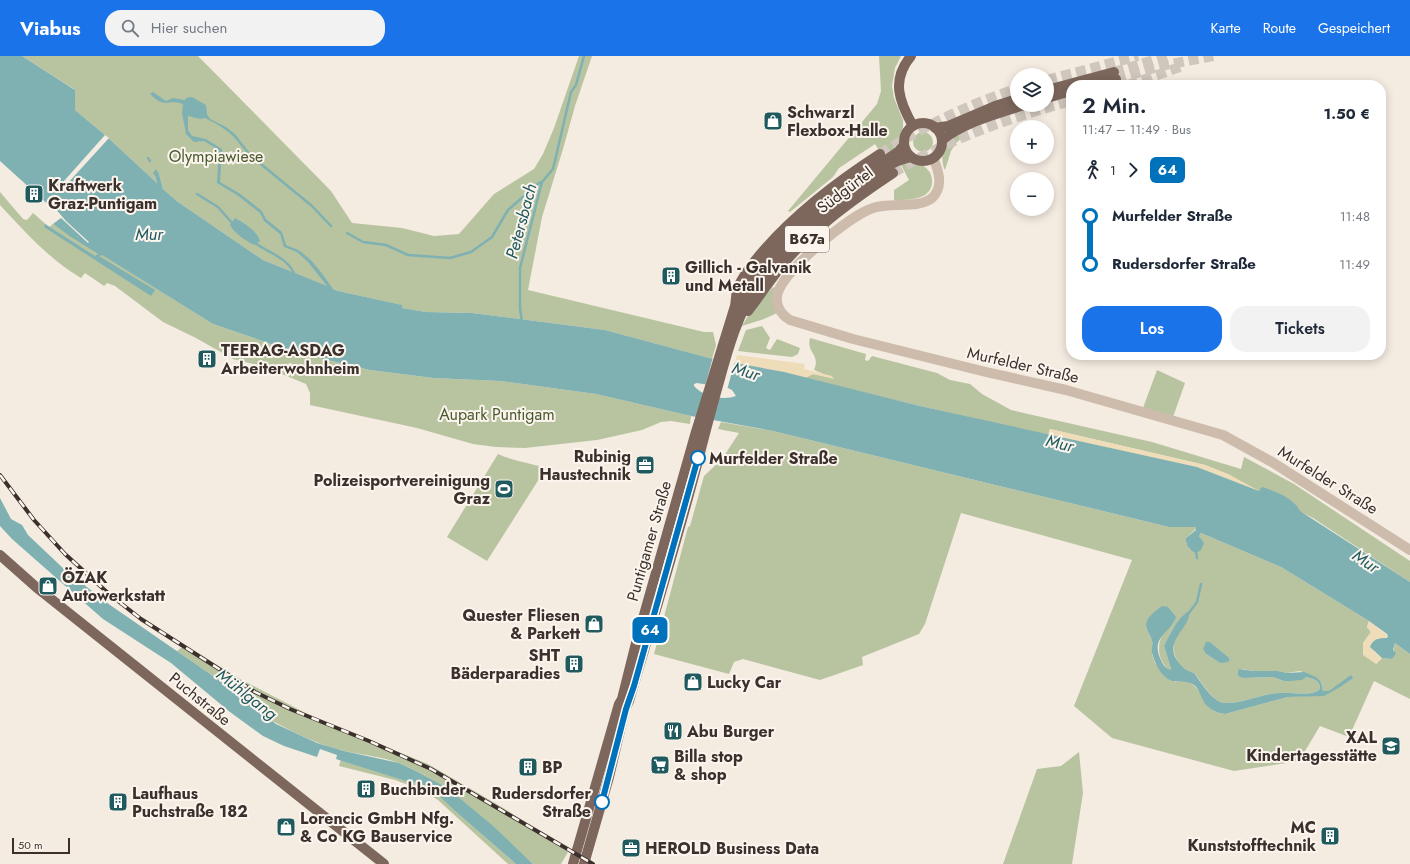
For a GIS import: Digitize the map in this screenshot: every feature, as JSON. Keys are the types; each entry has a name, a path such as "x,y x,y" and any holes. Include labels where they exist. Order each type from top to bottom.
{"main road":[{"path":"911,56 904,66 898,84 900,99 913,126"},
{"path":"1092,80 1115,75 1104,80"},
{"path":"1054,88 1066,86"},
{"path":"1054,96 1066,93"},
{"path":"935,128 948,126 1010,101"},
{"path":"942,140 951,133 968,125 1010,110"},
{"path":"735,306 760,267 789,235 835,195 899,151 904,145 906,133 913,126 924,123 935,128 939,132 942,140 940,150 933,158 920,161 908,154 904,145"},
{"name":"Südgürtel","path":"735,306 737,290 743,278 782,230 803,210 829,189 880,154"},
{"path":"739,322 748,300 757,285 795,238 861,184 897,162 911,157"},
{"name":"Südgürtel","path":"739,322 774,275 802,243 846,206 893,173"},
{"name":"B67a","path":"699,436 725,347 735,306"},
{"name":"B67a","path":"725,347 739,322"},
{"name":"Puntigamer Straße","path":"573,864 618,704 622,699 636,643 699,436"},
{"name":"Puntigamer Straße","path":"584,864 609,777 626,709 634,686 692,484 699,436"},
{"name":"Puchstraße","path":"0,555 36,587 384,864"}],"street":[{"name":"Murfelder Straße","path":"933,158 939,175 939,185 931,199 923,202 892,204 872,208 846,222 803,260 781,286 778,292 777,301 778,310 783,315 790,320 854,339 986,372 1066,390 1223,435 1272,462 1410,550"}],"green space":[{"name":"Olympiawiese","path":"22,56 198,56 331,191 352,223 402,228 434,236 459,234 494,194 534,169 543,154 554,128 579,56 592,56 575,106 542,217 528,290 704,332 713,332 716,345 712,359 605,330 472,313 426,312 401,308 401,305 338,291 263,260 178,202 163,189 159,174 155,176 157,183 105,135 75,110 74,89"},
{"path":"879,56 901,56 895,68 892,86 894,98 903,120 903,127 898,146 883,156 875,144 839,168 833,177 790,212 788,211 877,104 881,91"},
{"path":"919,132 927,132 933,138 933,146 927,152 919,152 913,146 913,138"},
{"path":"964,133 965,135 956,143 951,151 945,170 942,159 944,145 949,139"},
{"path":"908,161 921,165 928,170 932,177 932,185 925,195 918,198 894,200 894,190 909,180 900,163"},
{"name":"Aupark Puntigam","path":"0,192 23,219 27,220 33,213 49,227 53,224 98,254 101,254 213,324 294,352 370,370 433,378 500,381 596,394 691,416 690,424 671,421 661,422 642,430 597,440 525,448 496,447 473,444 417,428 310,405 310,393 306,384 265,367 233,359 196,338 163,322 115,286 107,283 104,286 85,273 81,278 69,271 48,254 0,205"},
{"path":"773,287 775,288 777,313 742,326 749,314"},
{"path":"762,326 770,338 766,348 770,350 777,339 800,348 798,354 792,357 738,351 746,330"},
{"path":"810,338 866,354 865,360 868,361 872,356 937,373 950,380 970,384 982,394 1011,410 1152,442 1241,469 1244,457 1294,484 1410,561 1410,582 1313,518 1235,479 1230,475 1205,465 1050,429 1048,435 805,378 813,374 833,378 814,370 816,360 810,347"},
{"path":"1157,370 1185,383 1173,417 1143,408"},
{"path":"721,422 773,431 1169,527 1196,527 1196,529 1186,538 1186,543 1190,550 1201,539 1199,536 1201,533 1281,567 1369,621 1367,627 1371,632 1363,643 1376,664 1382,658 1392,659 1395,643 1410,654 1410,699 1374,681 1349,737 1320,726 1299,761 1234,771 1112,738 1074,706 1132,560 961,513 925,624 919,634 862,657 863,665 820,680 743,659 734,662 729,674 654,654 688,527 690,526 704,476 722,459 739,433 718,429","holes":["1185,614 1188,618 1174,643 1177,660 1184,668 1194,673 1208,691 1220,702 1238,702 1274,693 1307,694 1320,689 1318,682 1314,679 1306,677 1301,680 1284,681 1273,677 1244,678 1237,674 1237,672 1242,669 1287,673 1300,671 1321,682 1324,695 1288,697 1225,714 1216,712 1210,707 1192,684 1175,682 1155,663 1152,654 1152,641 1146,628 1173,623 1163,633 1159,646 1161,659 1170,671 1171,669 1164,646 1172,630","1210,642 1230,659 1220,663 1206,654"]},
{"name":"Polizeisportvereinigung Graz","path":"498,454 546,468 487,561 447,537"},
{"path":"185,645 240,679 321,721 428,764 505,809 568,852 561,864 533,864 472,808 420,773 388,760 345,751 319,743 272,721 227,686 177,651"},
{"path":"1079,752 1083,793 1072,864 1003,864 1037,769 1061,766"},
{"path":"341,759 409,782 419,783 432,788 455,811 516,864 508,864 438,800 422,790 395,780 339,766"}],"sand":[{"path":"737,355 805,364 804,369 832,376 834,379 813,374 805,378 735,363"},
{"path":"1050,429 1205,465 1230,475 1259,491 1197,467 1048,435"},
{"path":"1369,621 1388,636 1386,638 1378,638 1374,652 1382,658 1376,664 1363,655 1363,643 1371,632 1367,627"}],"water":[{"name":"Mur","path":"0,56 22,56 75,90 75,110 105,135 157,183 153,173 156,169 163,189 178,202 263,260 327,286 308,262 297,252 284,247 280,234 264,221 260,213 237,195 217,183 219,150 204,141 194,142 186,134 182,113 183,104 173,102 163,103 155,99 150,94 153,92 166,101 173,98 185,100 186,98 192,97 206,105 207,114 210,119 226,127 236,135 244,146 241,146 225,129 205,118 200,119 188,116 188,130 192,136 206,139 222,149 220,182 239,193 262,211 266,219 282,232 286,245 296,249 310,260 333,289 402,305 402,308 426,312 472,313 605,330 709,358 784,372 920,406 1197,467 1259,491 1262,487 1289,499 1300,511 1410,582 1410,654 1395,643 1393,650 1396,653 1392,659 1382,658 1370,647 1376,640 1387,638 1387,634 1369,621 1281,567 1201,533 1199,536 1204,543 1201,550 1196,553 1194,552 1187,545 1186,538 1196,530 1196,527 1169,527 773,431 691,416 596,394 500,381 433,378 370,370 294,352 213,324 102,255 99,256 155,290 151,296 44,227 45,224 151,292 95,256 98,254 53,224 61,218 88,243 89,242 66,221 54,207 52,208 0,161","holes":["697,383 732,390 736,396 725,398 713,397 698,390 694,384"]},
{"path":"235,218 253,231 260,241 254,245 237,234 230,225"},
{"name":"Mühlgang","path":"0,498 11,519 22,525 28,535 65,570 110,605 229,687 276,724 317,743 344,751 399,763 440,784 492,825 533,864 516,864 432,789 419,783 409,782 336,759 337,755 320,749 317,757 284,746 263,736 230,712 171,663 103,619 12,539 0,526"},
{"path":"1162,606 1168,607 1176,617 1174,622 1163,635 1158,645 1160,658 1165,667 1170,670 1171,669 1164,646 1177,622 1189,611 1189,617 1175,641 1173,648 1174,655 1179,663 1187,670 1194,673 1207,691 1220,702 1238,702 1274,693 1307,694 1320,689 1318,682 1314,679 1306,677 1302,680 1292,681 1284,681 1273,677 1244,678 1237,674 1239,669 1254,671 1278,671 1287,673 1304,672 1316,677 1321,682 1323,691 1329,691 1351,675 1353,678 1324,696 1288,697 1225,714 1216,712 1205,703 1194,685 1187,682 1168,679 1158,668 1152,653 1152,641 1146,624 1149,617"},
{"path":"1206,642 1210,642 1228,657 1230,659 1228,662 1220,663 1206,654 1203,649"}],"pier":[{"path":"105,135 109,138 67,184 64,181"},
{"path":"713,357 735,361 727,390 705,386"}],"waterway":[{"name":"Petersbach","path":"522,322 520,308 520,268 542,182 553,169 571,92 576,85 584,56"},
{"path":"242,145 251,156 312,206 331,226"},
{"path":"347,233 363,242 386,245 408,255 450,258 471,252 492,237 508,210 542,182"},
{"path":"197,194 218,207 233,224"},
{"path":"255,243 283,260 295,276"},
{"path":"1196,552 1197,558"},
{"path":"1188,614 1197,602 1201,584"}],"tunnel":[{"path":"1054,78 1138,56"},
{"path":"1114,72 1167,56"},
{"path":"1116,79 1165,65 1214,56"},
{"path":"1142,80 1183,66"},
{"path":"880,154 946,117 1010,91"},
{"path":"893,173 935,150 979,131 1002,122 1066,103"}],"railway":[{"path":"0,475 34,520 65,554 109,594 141,619 255,692 290,709 369,741 431,769 593,864"}],"bus line":[{"name":"64","path":"602,802 626,709 634,686 698,458"}],"place":[{"name":"Schwarzl Flexbox-Halle","path":"773,121"},
{"name":"Kraftwerk Graz-Puntigam","path":"34,194"},
{"name":"Gillich - Galvanik und Metall","path":"671,276"},
{"name":"TEERAG-ASDAG Arbeiterwohnheim","path":"207,359"},
{"name":"Murfelder Straße","path":"698,458"},
{"name":"Rubinig Haustechnik","path":"645,465"},
{"name":"Polizeisportvereinigung Graz","path":"504,489"},
{"name":"ÖZAK Autowerkstatt","path":"48,586"},
{"name":"Quester Fliesen & Parkett","path":"594,624"},
{"name":"SHT Bäderparadies","path":"574,664"},
{"name":"Lucky Car","path":"693,682"},
{"name":"Abu Burger","path":"673,731"},
{"name":"XAL Kindertagesstätte","path":"1391,746"},
{"name":"Billa stop & shop","path":"660,765"},
{"name":"BP","path":"528,767"},
{"name":"Buchbinder","path":"366,789"},
{"name":"Laufhaus Puchstraße 182","path":"118,802"},
{"name":"Rudersdorfer Straße","path":"602,802"},
{"name":"Lorencic GmbH Nfg. & Co KG Bauservice","path":"286,827"},
{"name":"MC Kunststofftechnik","path":"1330,836"},
{"name":"HEROLD Business Data","path":"631,848"}]}
